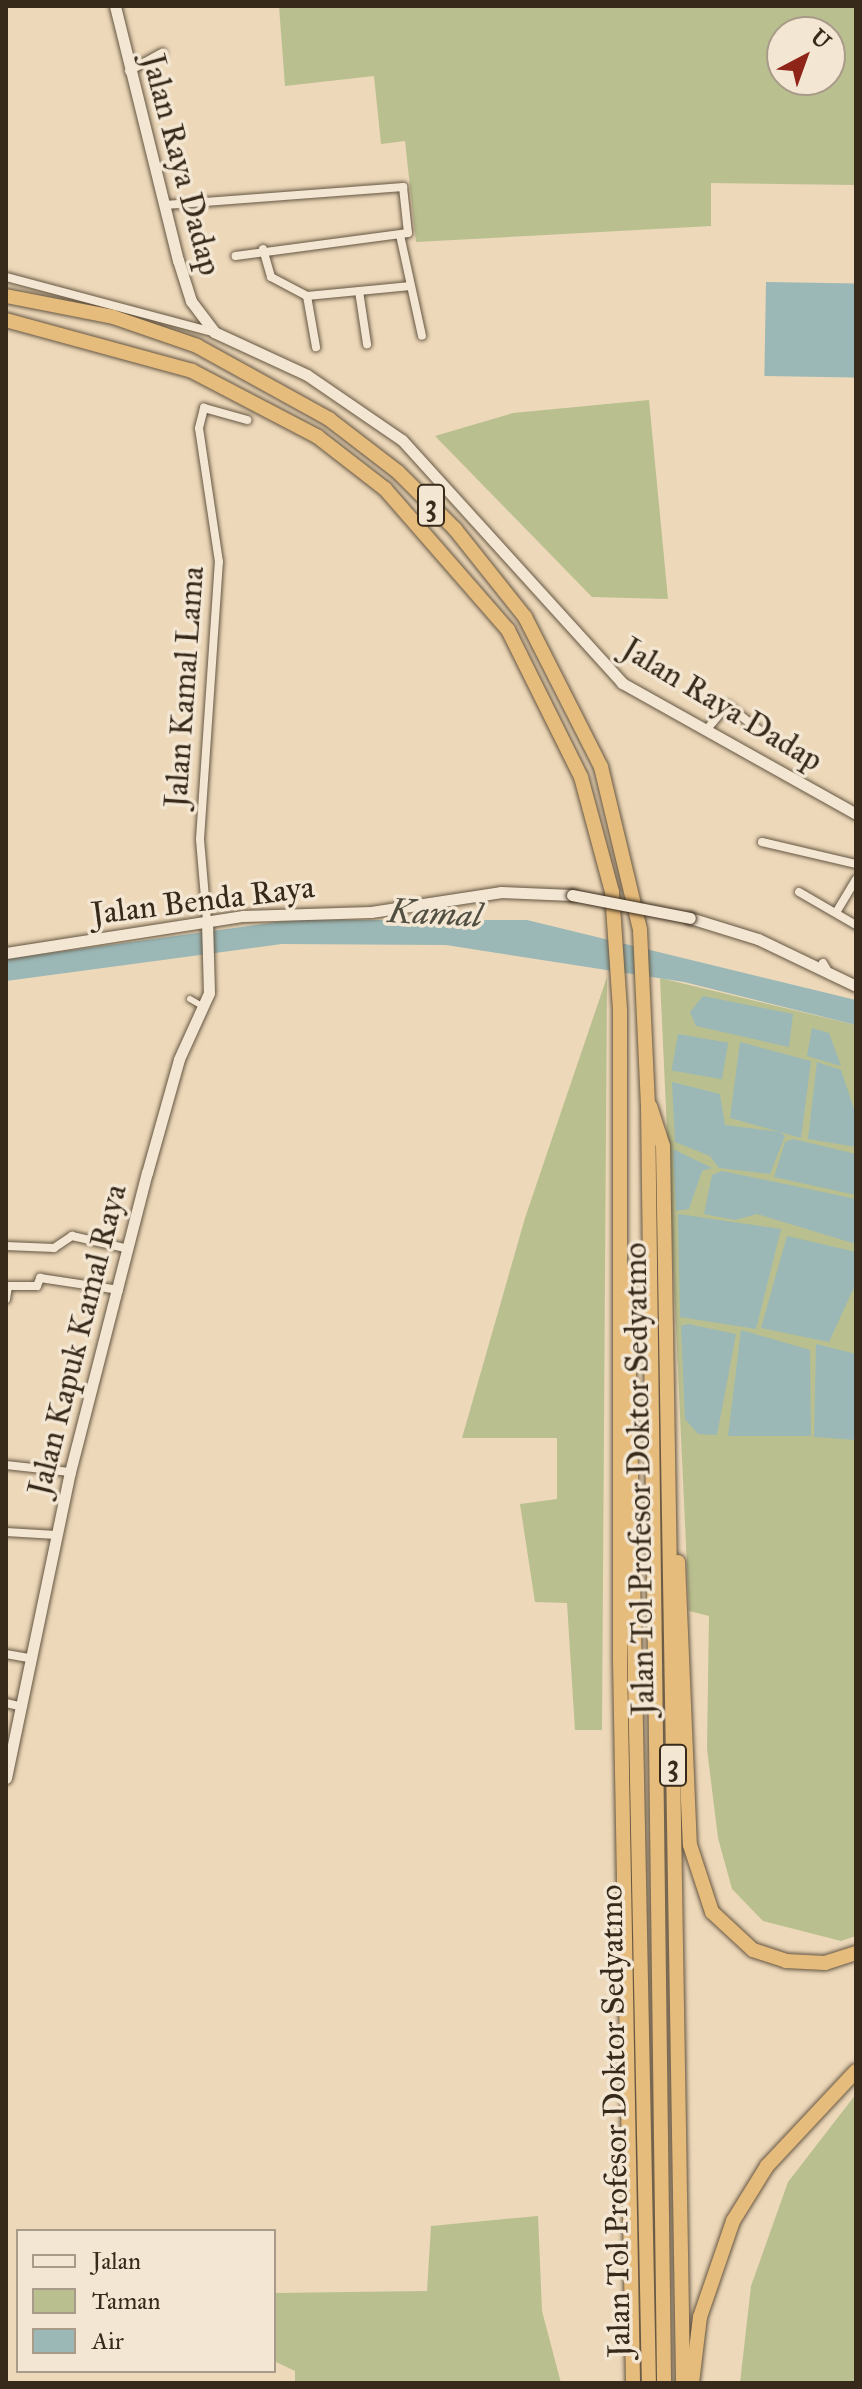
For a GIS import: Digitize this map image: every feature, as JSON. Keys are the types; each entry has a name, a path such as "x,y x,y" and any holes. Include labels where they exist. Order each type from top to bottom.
{"highway":[{"name":"Jalan Tol Profesor Doktor Sedyatmo","path":"6,296 113,317 253,373 329,419 455,529 525,617 567,691 605,781 640,930 648,1104 664,2383"},
{"name":"Jalan Tol Profesor Doktor Sedyatmo","path":"6,320 112,344 206,377 318,437 385,489 508,630 549,705 581,777 618,930 621,1187 617,1354 633,2383"},
{"name":"Jalan Tol Profesor Doktor Sedyatmo","path":"648,1104 663,1146 683,2383"},
{"name":"Jalan Tol Profesor Doktor Sedyatmo","path":"621,1187 630,1347 649,2383"},
{"path":"668,1474 686,1636 690,1845 699,1883 712,1912 753,1950 825,1963 856,1953"},
{"path":"692,2383 704,2302 733,2221 767,2166 856,2071"}],"main road":[{"name":"Jalan Raya Dadap","path":"115,6 128,71 191,301 214,332 307,375 402,440 602,666 856,814"},
{"name":"Jalan Benda Raya","path":"6,953 208,926 371,912 501,892 572,895 690,918 758,939 830,975"},
{"name":"Jalan Kapuk Kamal Raya","path":"6,1776 23,1707 70,1472 179,1059 205,1008 210,952 208,926"},
{"path":"830,975 856,986"}],"street":[{"path":"128,71 162,53"},
{"path":"165,205 400,183 410,231 400,235 263,249 236,256"},
{"path":"400,235 422,336"},
{"path":"263,249 271,277 307,296 411,286"},
{"path":"6,277 214,332"},
{"path":"359,291 367,344"},
{"path":"307,296 316,347"},
{"name":"Jalan Kamal Lama","path":"208,926 200,839 219,562 199,428 204,408 247,420"},
{"path":"708,728 727,705 759,730"},
{"path":"762,842 856,864"},
{"path":"837,911 856,879"},
{"path":"799,892 837,911 856,925"},
{"path":"823,963 830,975"},
{"path":"190,999 205,1008"},
{"path":"6,1246 54,1248 72,1236 129,1249"},
{"path":"6,1299 8,1286 37,1286 40,1278 120,1290"},
{"path":"6,1465 70,1472"},
{"path":"6,1532 56,1535"},
{"path":"6,1654 33,1659"},
{"path":"6,1703 23,1707"}],"green space":[{"path":"279,6 856,6 856,185 711,183 711,226 416,242 405,141 381,144 374,76 285,86"},
{"path":"649,400 668,599 592,597 435,436 513,413"},
{"path":"607,977 602,1730 575,1730 567,1603 535,1602 520,1504 557,1499 557,1438 462,1438 525,1218"},
{"path":"660,978 856,1025 856,1936 841,1941 763,1921 732,1889 718,1838 707,1749 709,1616 689,1611"},
{"path":"856,2094 856,2383 740,2383 751,2286 788,2182"},
{"path":"538,2216 542,2311 561,2383 295,2383 295,2371 276,2362 276,2293 427,2291 431,2226"}],"water":[{"path":"766,282 856,284 854,378 764,376"},
{"path":"292,920 527,920 856,1000 856,1025 684,982 446,945 282,944 6,981 6,959"},
{"path":"703,996 793,1014 789,1047 696,1026 690,1012"},
{"path":"812,1028 829,1033 841,1066 807,1056"},
{"path":"678,1034 728,1043 722,1079 672,1070"},
{"path":"740,1042 811,1061 801,1138 730,1118"},
{"path":"817,1062 841,1070 856,1115 856,1147 808,1139"},
{"path":"672,1082 720,1094 725,1125 780,1132 785,1136 770,1174 719,1168 710,1156 675,1142"},
{"path":"793,1139 856,1154 856,1195 774,1177 785,1142"},
{"path":"673,1149 712,1168 702,1171 689,1209 676,1211"},
{"path":"722,1171 856,1199 856,1244 757,1214 735,1220 704,1214 712,1175"},
{"path":"678,1214 781,1229 756,1329 680,1317"},
{"path":"787,1236 856,1252 856,1283 829,1342 761,1328"},
{"path":"688,1324 736,1334 717,1435 698,1434 685,1419 681,1326"},
{"path":"741,1330 810,1350 811,1436 728,1436"},
{"path":"816,1344 856,1354 856,1440 814,1437"}],"water label":[{"name":"Kamal","path":"435,913"}]}
